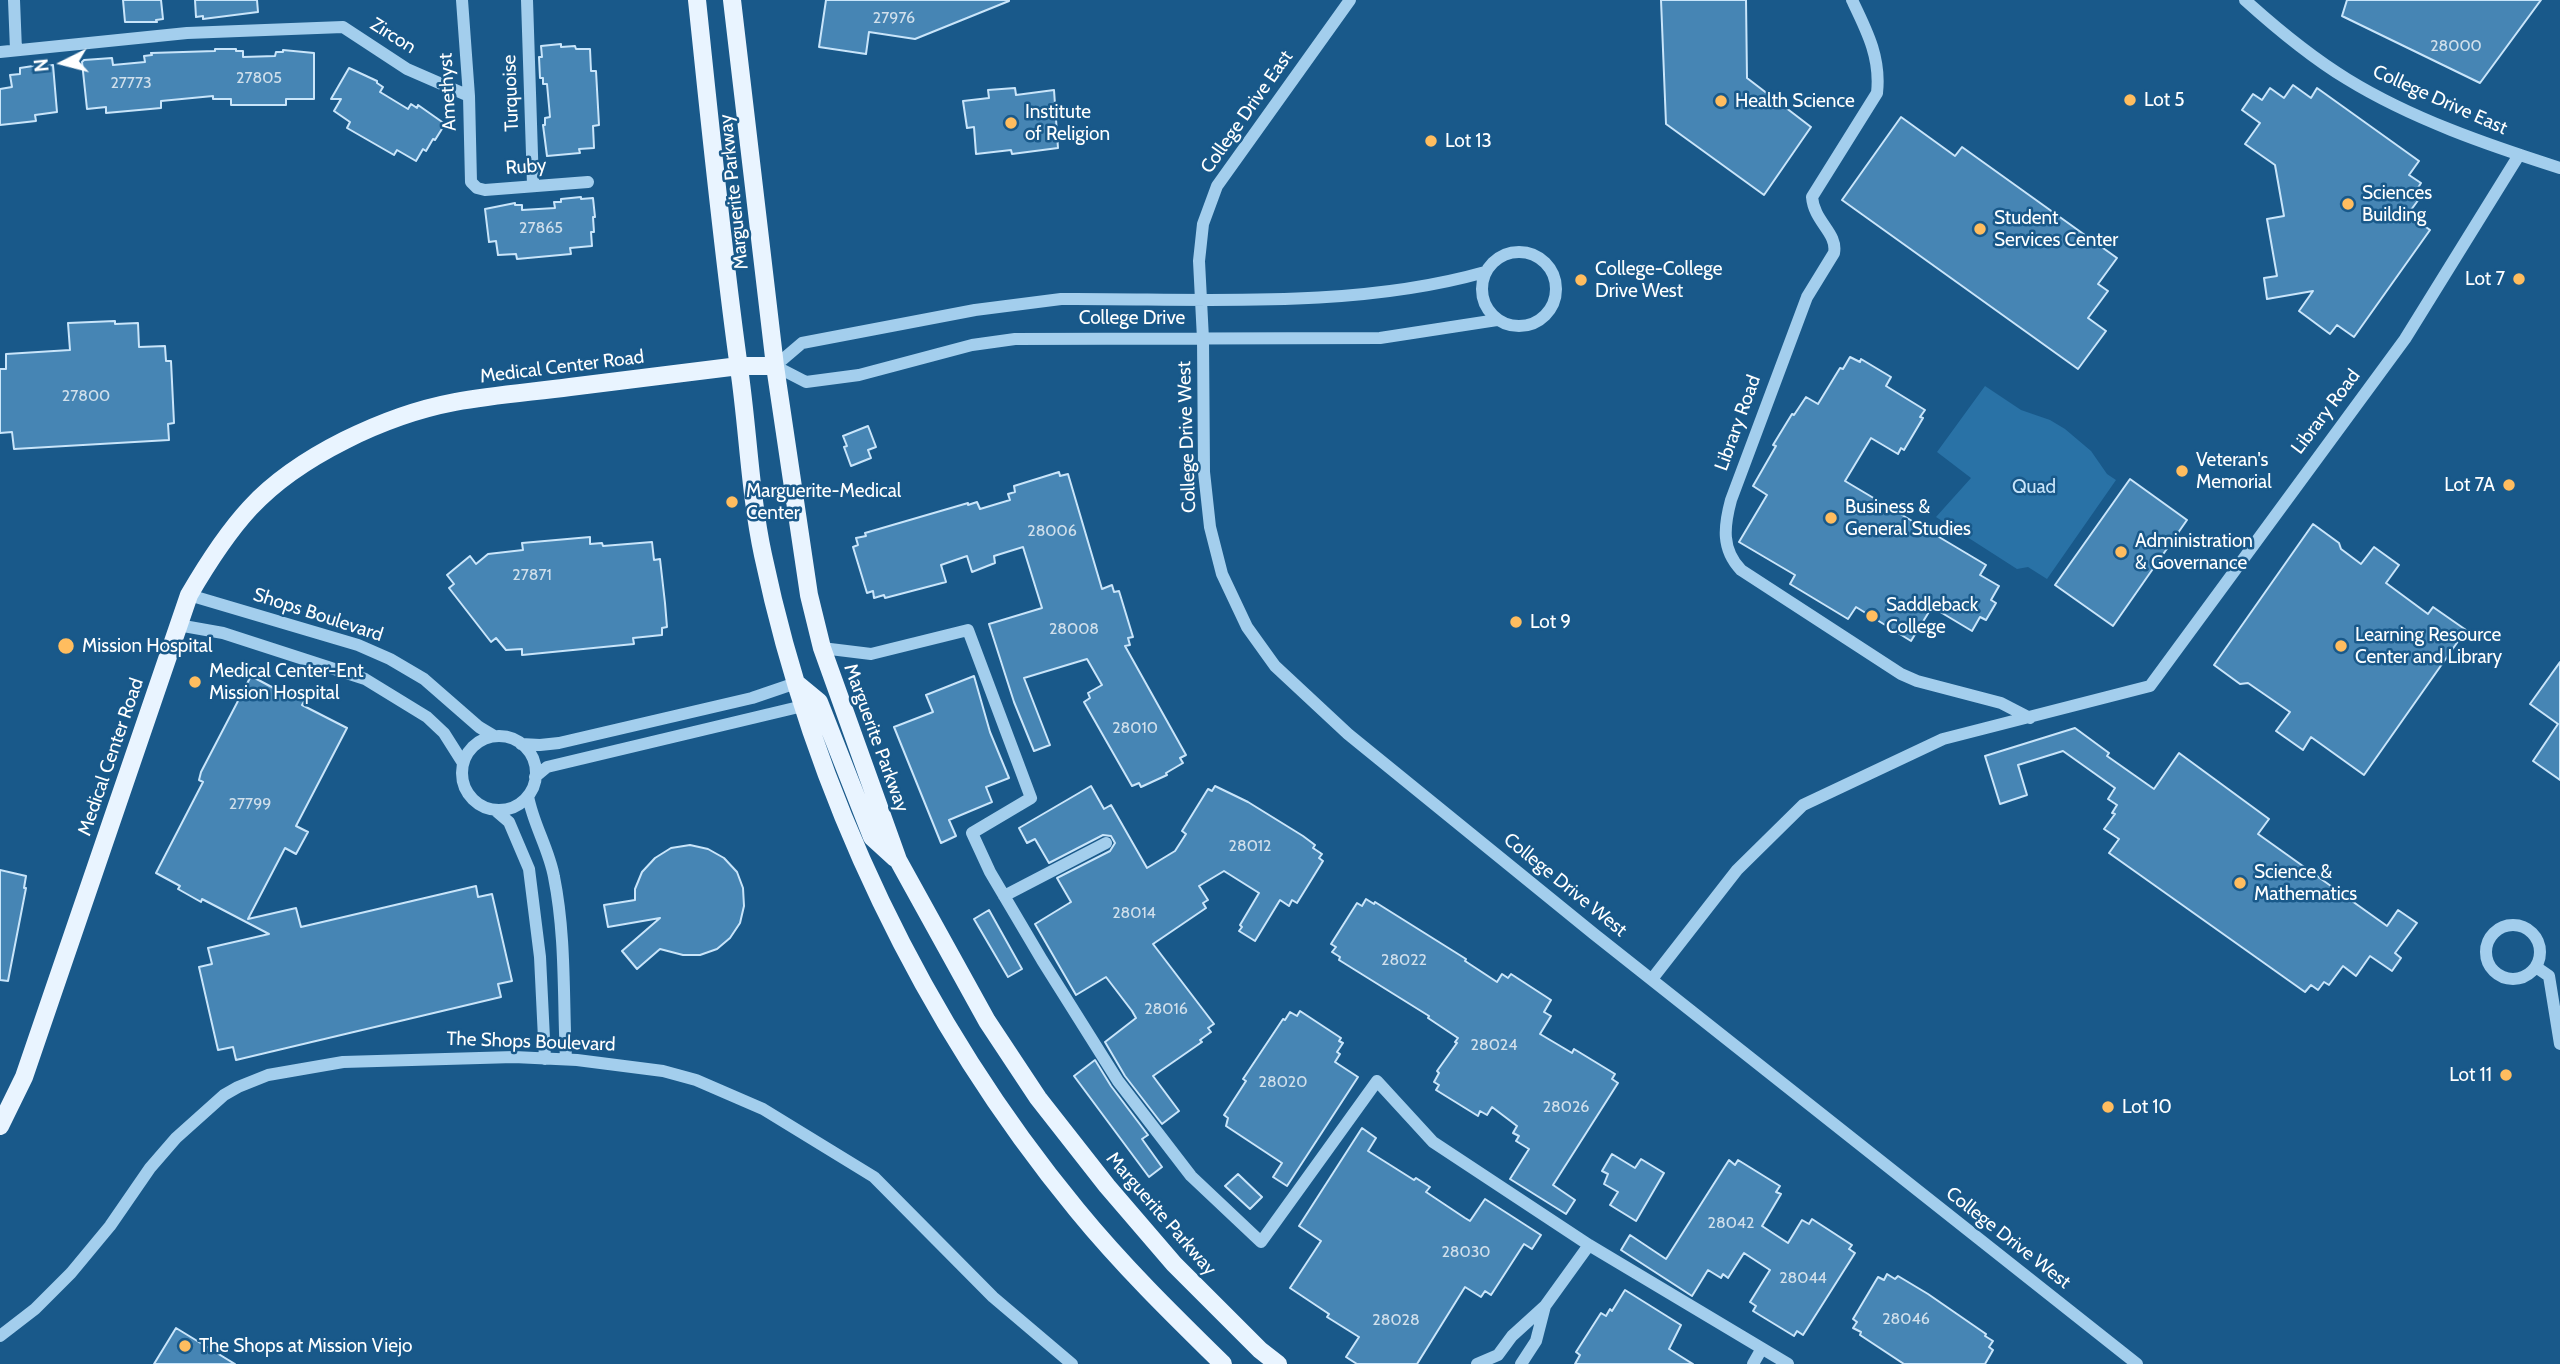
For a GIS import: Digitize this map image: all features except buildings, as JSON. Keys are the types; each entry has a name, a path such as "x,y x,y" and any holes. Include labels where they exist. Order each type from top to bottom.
{"main road":[{"name":"Marguerite Parkway","path":"697,0 730,305 762,554 803,706 837,800 888,919 956,1038 1002,1111 1077,1210 1146,1288 1223,1364"},
{"name":"Marguerite Parkway","path":"732,0 775,366 809,596 822,648 898,860 987,1021 1038,1098 1107,1186 1174,1264 1260,1350 1278,1364"},
{"name":"College Drive","path":"739,366 775,366"},
{"name":"Medical Center Road","path":"0,1126 24,1077 190,595 229,534 250,508 280,480 335,446 393,420 455,402 739,366"},
{"path":"796,683 819,702 872,837 898,860"}],"street":[{"path":"14,0 16,50"},
{"name":"Amethyst","path":"462,0 469,96 471,182"},
{"name":"Turquoise","path":"527,0 533,186"},
{"name":"College Drive East","path":"1201,299 1199,261 1203,224 1217,186 1350,0"},
{"name":"Library Road","path":"1852,0 1871,39 1877,60 1877,93 1812,197 1817,217 1832,237 1834,253 1807,297 1731,500 1724,534 1733,561 1741,570 1901,674 1917,681 2001,703 2030,718"},
{"name":"College Drive East","path":"2245,0 2267,20 2346,79 2399,107 2519,155 2560,168"},
{"name":"Zircon","path":"0,52 187,33 343,27 407,69 469,96"},
{"name":"Library Road","path":"1652,979 1737,870 1802,805 1943,739 2150,686 2405,339 2519,155"},
{"name":"Ruby","path":"471,182 477,188 485,190 588,182"},
{"name":"College Drive","path":"1515,252 1537,256 1547,264 1556,285 1552,308 1534,324 1522,327 1509,326 1497,320 1380,338 1015,339 972,345 859,375 806,382 775,366 802,343 975,310 1061,299 1201,299 1335,297 1447,283 1485,272 1503,255 1515,252"},
{"path":"1485,272 1482,283 1484,303 1497,320"},
{"name":"College Drive West","path":"1201,299 1204,472 1210,527 1222,574 1247,627 1275,666 1348,734 2137,1364"},
{"name":"Shops Boulevard","path":"190,595 358,645 390,659 424,679 479,727 494,736 512,738 521,744 540,746 559,743 752,698 796,683"},
{"path":"178,625 223,633 365,679 427,717 444,733 463,763"},
{"path":"822,648 871,654 968,630 1031,799 972,833 1004,896 1118,1081 1191,1176 1261,1242 1377,1081 1433,1142 1589,1245 1788,1364"},
{"path":"535,777 547,766 803,706"},
{"path":"494,736 485,738 470,749 463,763 463,782 467,792 484,807 495,810 509,822 529,870 540,957 545,1059"},
{"path":"521,744 533,758 535,777 528,796 531,814 554,876 560,925 566,1059"},
{"path":"495,810 517,805 528,796"},
{"path":"1004,896 1106,843"},
{"path":"2508,925 2526,927 2539,941 2541,950 2536,967 2523,978 2514,979 2497,974 2487,960 2486,951 2492,934 2508,925"},
{"path":"2536,967 2549,976 2560,1044"},
{"name":"The Shops Boulevard","path":"0,1336 35,1309 71,1272 110,1226 150,1168 176,1138 225,1095 239,1087 268,1075 342,1062 459,1058 566,1059 635,1066 696,1080 763,1109 815,1140 874,1177 992,1297 1072,1364"},
{"path":"1477,1364 1498,1355 1512,1336 1545,1306 1589,1245"},
{"path":"1498,1355 1510,1357 1519,1364 1536,1340 1545,1306"},
{"path":"1752,1364 1761,1350"}],"green space":[{"name":"Quad","path":"1985,386 2021,410 2050,420 2065,429 2091,451 2107,474 2116,480 2047,579 2028,567 2017,569 1936,517 1971,478 1937,452"}],"place":[{"name":"Lot 5","path":"2130,100"},
{"name":"Health Science","path":"1721,101"},
{"name":"Institute of Religion","path":"1011,123"},
{"name":"Lot 13","path":"1431,141"},
{"name":"Sciences Building","path":"2348,204"},
{"name":"Student Services Center","path":"1980,229"},
{"name":"Lot 7","path":"2519,279"},
{"name":"College-College Drive West","path":"1581,280"},
{"name":"Veteran's Memorial","path":"2182,471"},
{"name":"Lot 7A","path":"2509,485"},
{"name":"Marguerite-Medical Center","path":"732,502"},
{"name":"Business & General Studies","path":"1831,518"},
{"name":"Administration & Governance","path":"2121,552"},
{"name":"Saddleback College","path":"1872,616"},
{"name":"Lot 9","path":"1516,622"},
{"name":"Mission Hospital","path":"66,646"},
{"name":"Learning Resource Center and Library","path":"2341,646"},
{"name":"Medical Center-Ent Mission Hospital","path":"195,682"},
{"name":"Science & Mathematics","path":"2240,883"},
{"name":"Lot 11","path":"2506,1075"},
{"name":"Lot 10","path":"2108,1107"},
{"name":"The Shops at Mission Viejo","path":"185,1346"}]}
